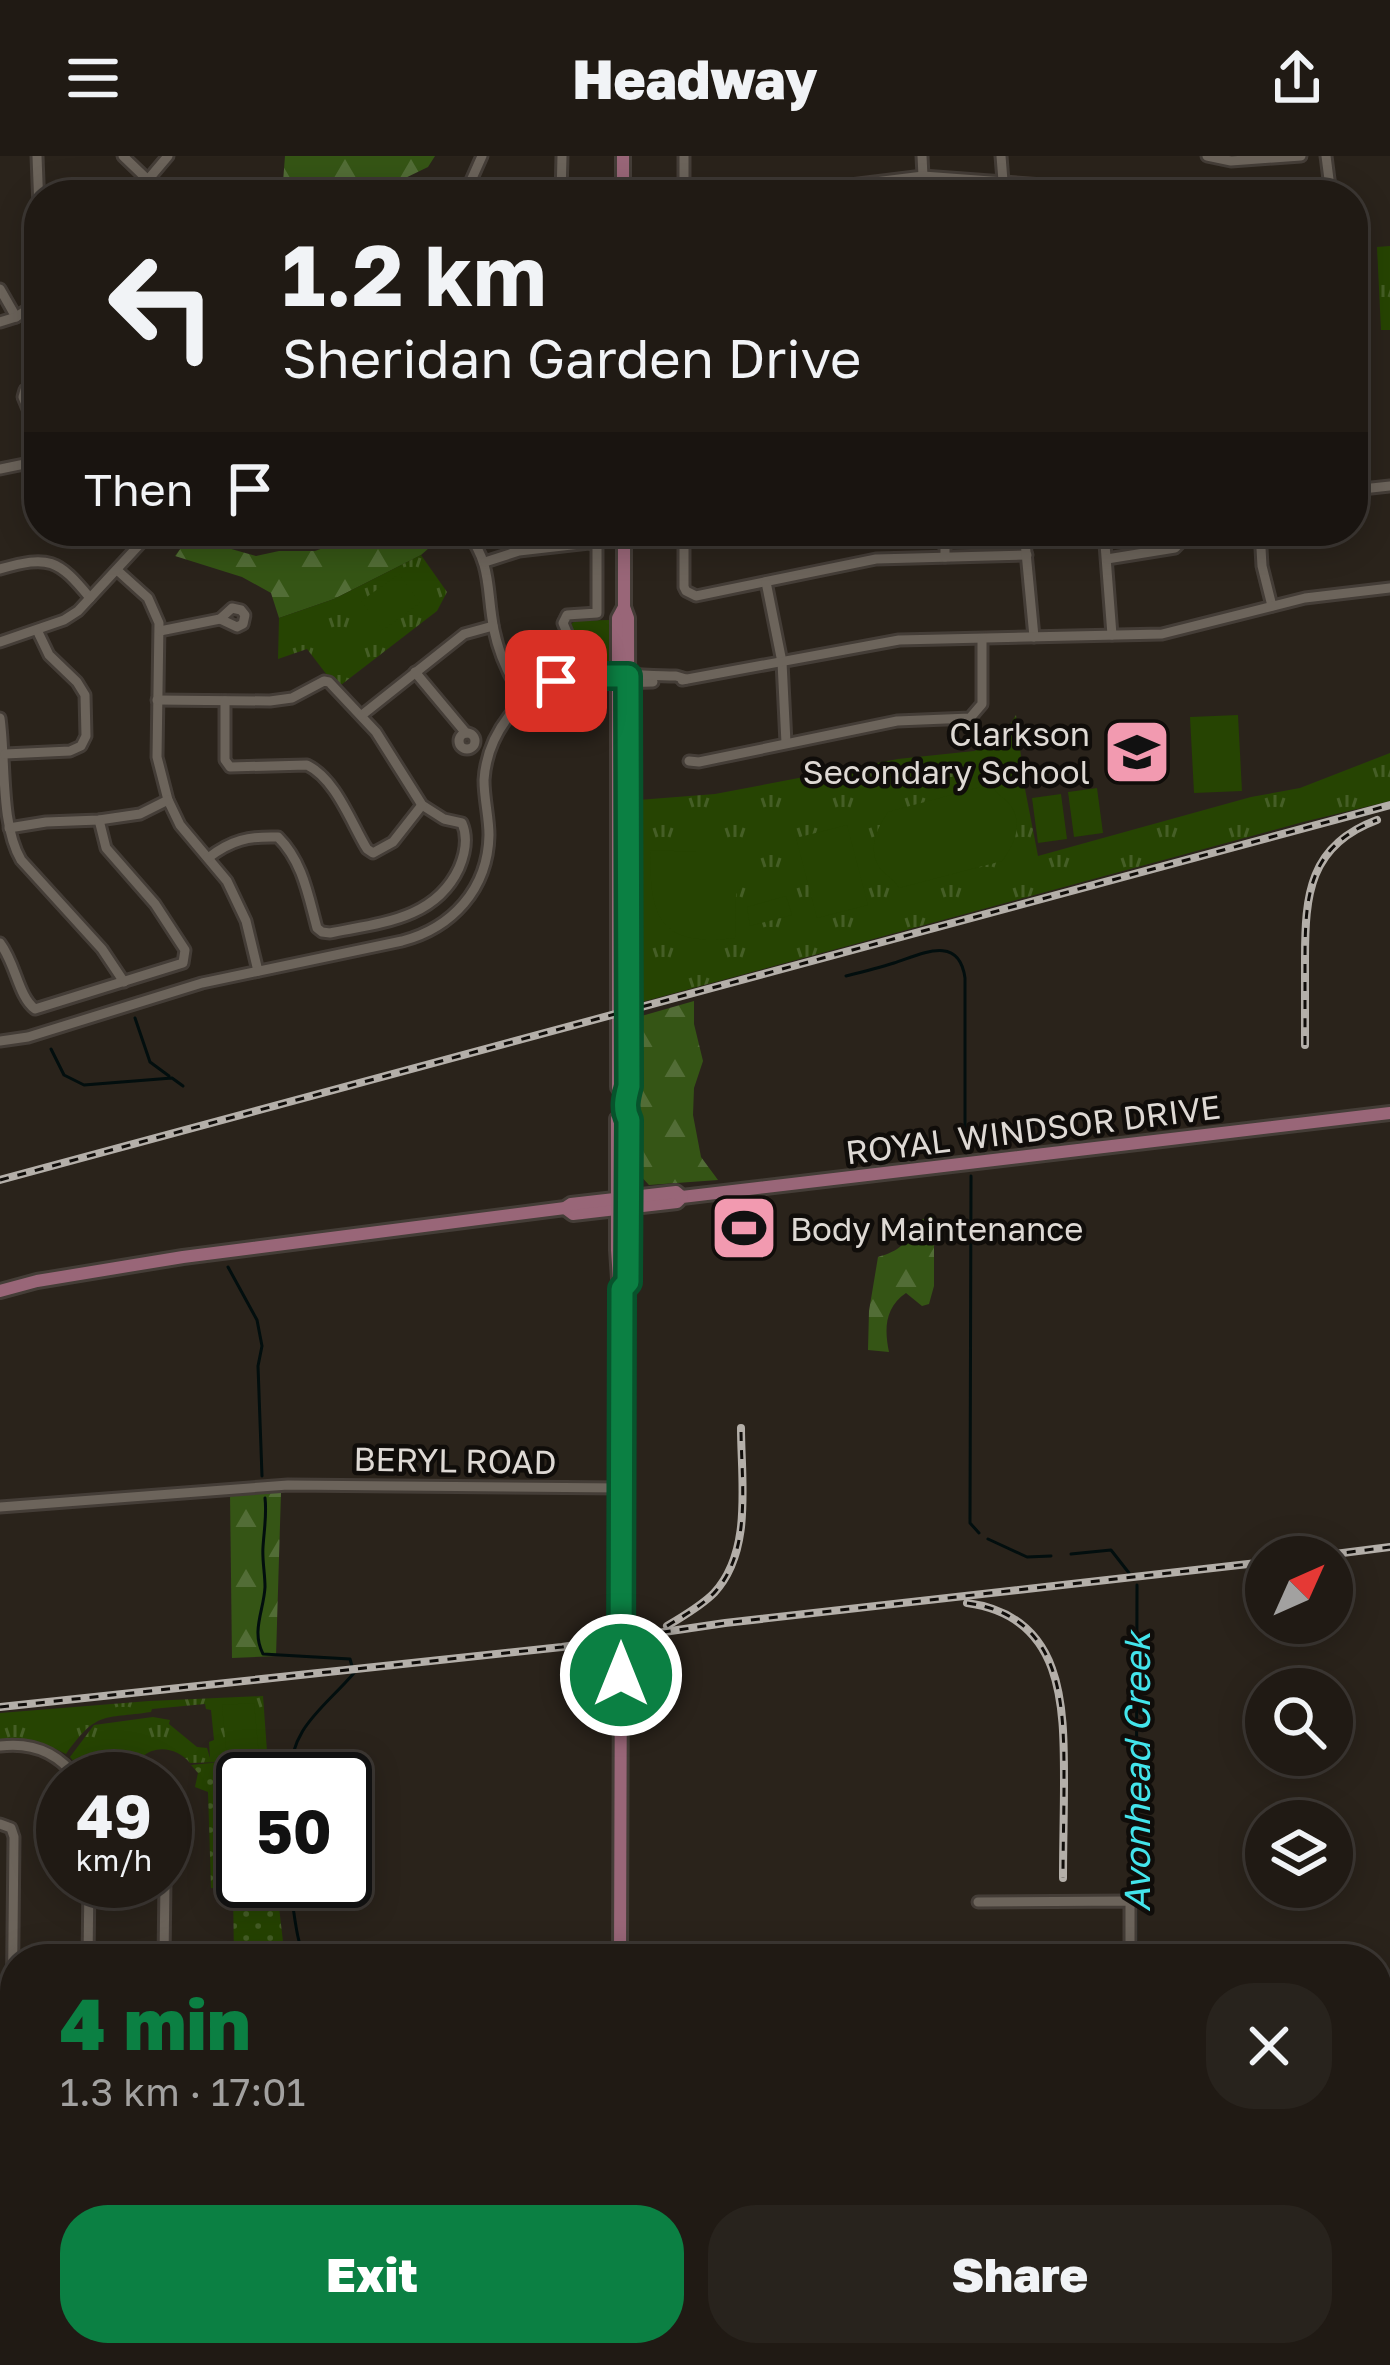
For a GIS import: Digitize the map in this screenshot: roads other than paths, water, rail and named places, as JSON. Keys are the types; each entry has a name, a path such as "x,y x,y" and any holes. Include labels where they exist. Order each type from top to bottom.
{"main road":[{"path":"624,546 624,607 618,619 623,679 618,1087 629,1120 631,1171 648,1190 666,1189 677,1195"},
{"name":"ROYAL WINDSOR DRIVE","path":"0,1291 183,1257 565,1208 573,1214 623,1203 677,1202 677,1195 1390,1113"},
{"path":"623,1203 617,1119 626,1114"},
{"path":"620,1944 622,1289 618,1282 629,1147"}],"street":[{"path":"123,156 148,180 168,156"},
{"path":"922,156 923,176"},
{"path":"1207,156 1221,161 1301,156"},
{"path":"891,180 923,176 988,180"},
{"path":"0,290 16,317"},
{"path":"0,322 24,312"},
{"path":"0,642 77,611 139,546"},
{"path":"475,546 485,562 493,626 506,667 524,700"},
{"path":"485,562 519,551 563,546"},
{"path":"580,676 562,623 567,615 597,613 597,546"},
{"path":"684,546 686,591 696,596 876,559 1027,555"},
{"path":"945,546 945,556"},
{"path":"1026,546 1034,637"},
{"path":"1106,546 1112,634"},
{"path":"1107,559 1179,546"},
{"path":"1261,546 1271,606"},
{"path":"0,569 30,561 60,566 91,598"},
{"path":"117,570 154,606 160,631 157,757 168,800 180,825 227,881 242,911 258,971"},
{"path":"766,582 782,662 786,743"},
{"path":"0,1041 195,985 417,937 438,928 475,889 487,857 484,779 488,760 504,724 524,700 544,686 580,676 675,682 899,640 1162,634 1304,598 1390,588"},
{"path":"160,631 220,620"},
{"path":"362,715 464,634 493,626"},
{"path":"5,754 70,751 81,746 86,736 85,695 49,655 37,630"},
{"path":"689,761 699,763 897,722 970,718 982,704 982,639"},
{"path":"415,672 466,733"},
{"path":"524,700 578,683 623,679"},
{"path":"157,700 292,698 324,681 333,684 362,715 422,805 464,825 466,836 455,876 435,901 396,919 322,932 315,923 305,879 278,837 228,842 208,858"},
{"path":"225,701 225,760 230,767 315,767 367,850 373,853 393,842 422,805"},
{"path":"0,718 13,845 21,860 102,949 124,982"},
{"path":"9,828 140,814 168,800"},
{"path":"0,943 13,962 26,1002 35,1010 178,965 186,955 155,904 106,848 99,820"},
{"name":"BERYL ROAD","path":"0,1507 288,1485 621,1488"},
{"path":"0,1746 18,1744 45,1752"},
{"path":"0,1824 11,1828 14,1837 13,1944"},
{"path":"979,1902 1130,1901 1130,1944"},
{"path":"88,1944 89,1908"},
{"path":"164,1944 165,1908"}],"waterway":[{"path":"846,976 927,952 947,952 961,964 968,1146"},
{"path":"135,1018 150,1062 169,1076"},
{"path":"51,1049 64,1075 84,1085 172,1078 183,1086"},
{"name":"Avonhead Creek","path":"971,1176 970,1523 979,1533"},
{"path":"228,1267 257,1320 262,1346 258,1366 262,1476"},
{"path":"265,1498 265,1587 258,1629 263,1654 350,1659 352,1666"},
{"name":"Avonhead Creek","path":"988,1539 1027,1557 1051,1556"},
{"name":"Avonhead Creek","path":"1071,1554 1111,1550 1129,1573"},
{"name":"Avonhead Creek","path":"1136,1944 1137,1585"},
{"path":"293,1752 320,1708 354,1673"},
{"path":"293,1908 300,1944"}],"railway":[{"path":"0,1180 1390,805"},
{"path":"1305,1045 1310,893 1324,858 1337,843 1377,820"},
{"path":"667,1626 714,1593 735,1557 742,1515 741,1428"},
{"path":"1353,1552 1390,1547"},
{"path":"0,1707 562,1647 725,1623 1245,1564"},
{"path":"967,1603 999,1611 1024,1626 1052,1669 1063,1725 1063,1878"}],"place":[{"name":"Clarkson Secondary School","path":"1137,752"},
{"name":"Body Maintenance","path":"744,1228"}]}
